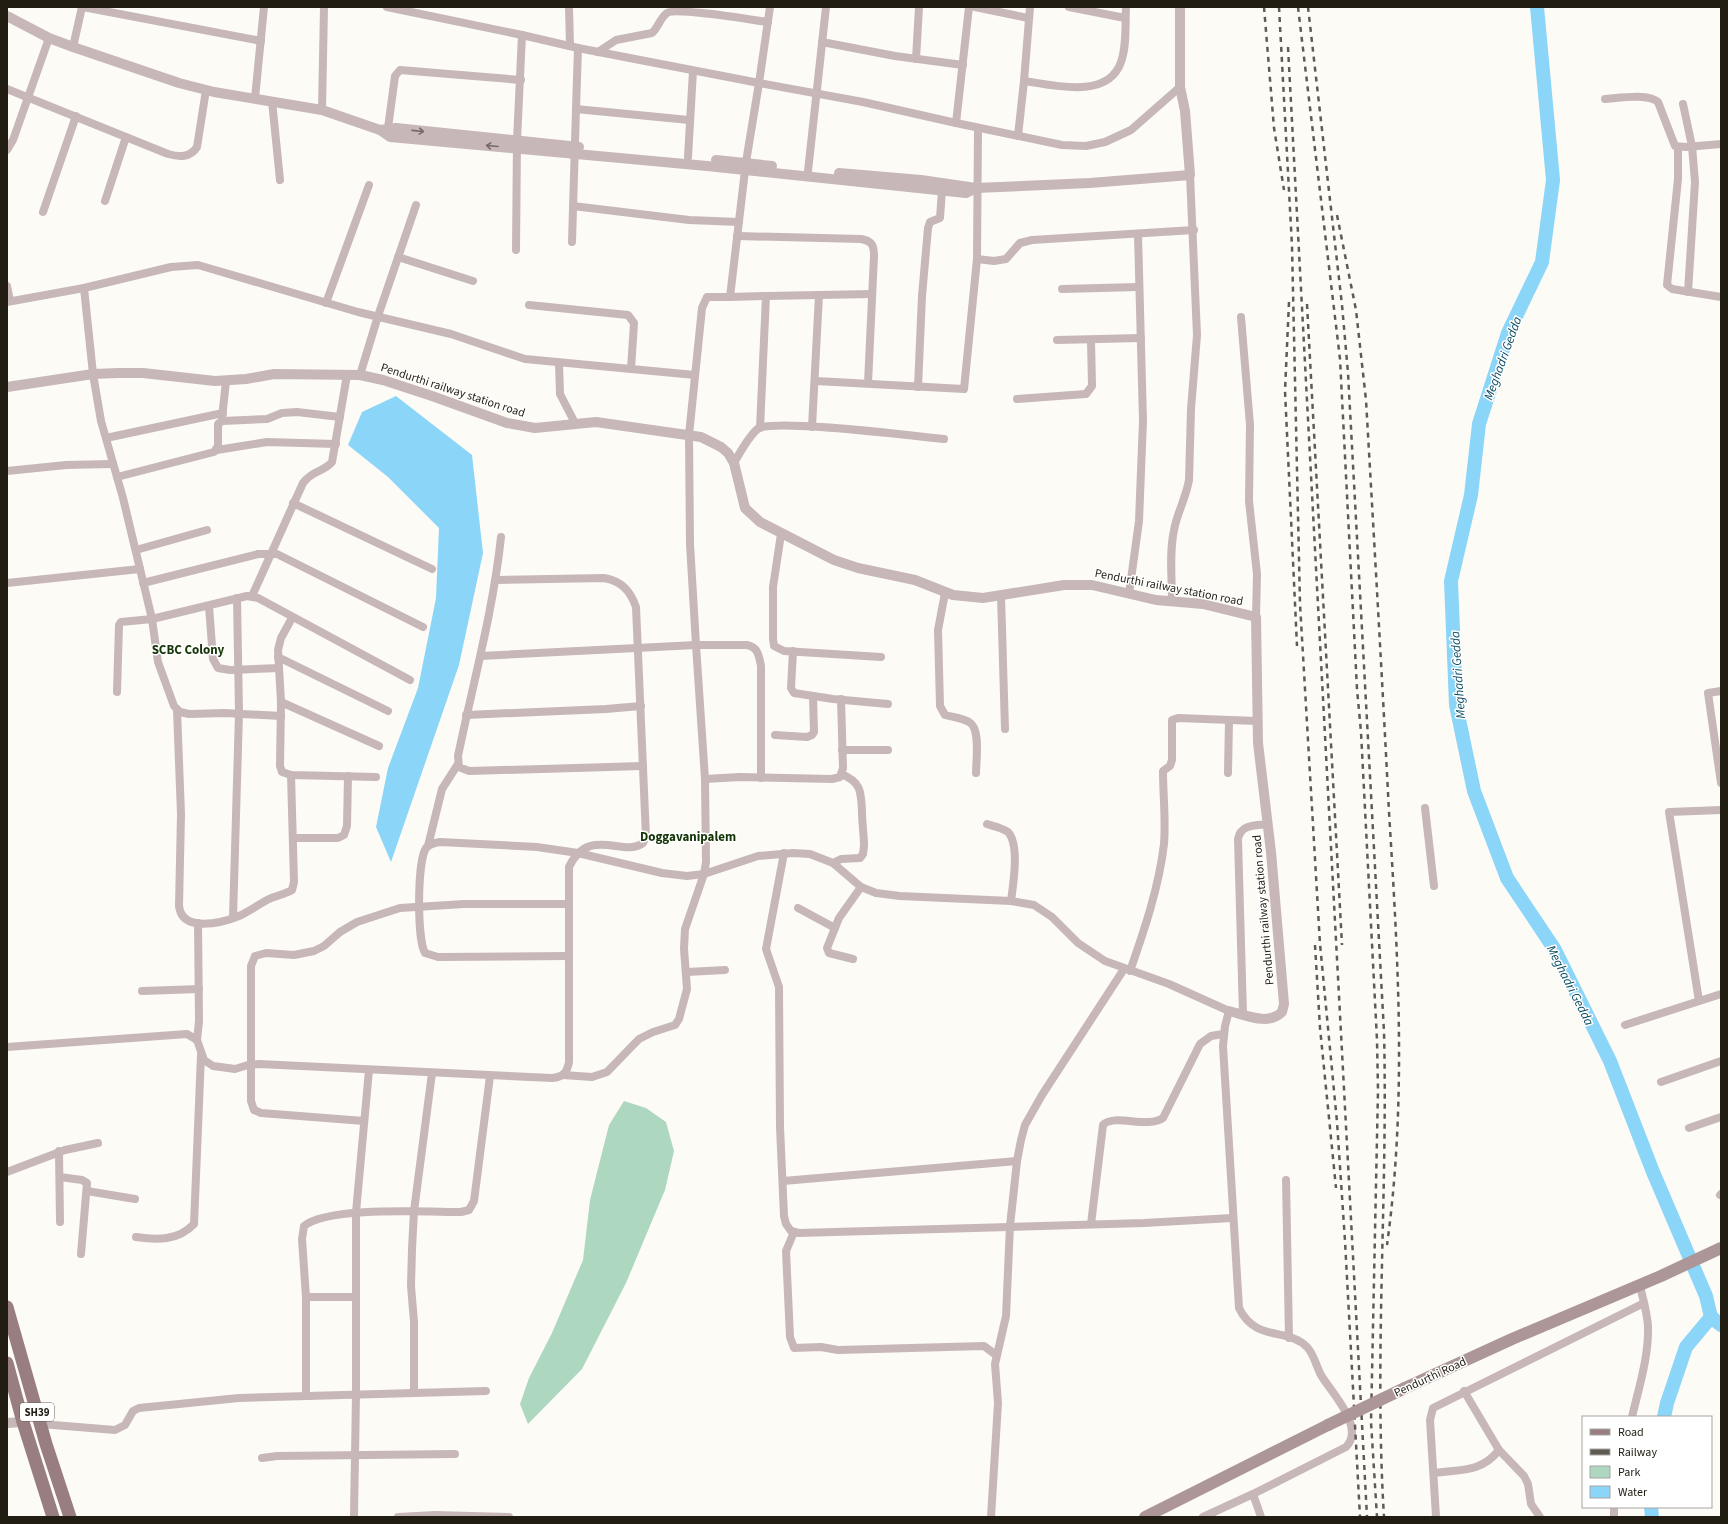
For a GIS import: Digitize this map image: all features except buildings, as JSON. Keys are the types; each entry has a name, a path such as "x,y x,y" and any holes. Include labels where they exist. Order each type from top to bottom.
{"main road":[{"name":"Pendurthi Road","path":"1145,1517 1405,1388 1512,1339 1640,1286 1721,1248"},
{"name":"SH39","path":"7,1307 54,1517"},
{"path":"7,1333 32,1423 63,1517"},
{"name":"SH39","path":"7,1362 70,1517"}],"street":[{"path":"73,47 82,7 261,41"},
{"path":"255,98 264,7"},
{"path":"322,110 324,7"},
{"path":"387,7 578,48 693,71 817,93 956,124 1062,145 1076,146 1105,142 1131,130 1180,87"},
{"path":"569,7 570,46"},
{"path":"730,297 746,166 770,7"},
{"path":"808,171 826,7"},
{"path":"916,59 919,7"},
{"path":"956,124 969,7"},
{"path":"975,7 1028,18"},
{"path":"1018,136 1030,7"},
{"path":"1069,7 1125,18"},
{"path":"1024,81 1074,88 1096,84 1109,78 1115,73 1122,61 1126,7"},
{"path":"1172,601 1172,539 1188,485 1197,321 1194,230 1185,111 1180,87 1180,7"},
{"path":"598,52 616,40 652,33 664,16 669,12 691,12 768,22"},
{"path":"7,16 49,38 179,83 206,90 322,110 384,129 390,137 517,144 746,166 921,180 976,188 1090,183 1190,175"},
{"path":"516,250 517,144 522,35"},
{"path":"7,147 13,140 49,38"},
{"path":"822,42 916,59 963,65"},
{"path":"572,242 578,48"},
{"path":"384,129 395,74 400,70 521,80"},
{"path":"688,157 693,71"},
{"path":"7,89 175,156 183,156 193,152 197,147 206,90"},
{"path":"1605,98 1642,97 1655,99 1658,102 1664,116 1673,143 1678,147 1721,144"},
{"path":"272,101 280,180"},
{"path":"1683,104 1692,146 1695,198 1688,292"},
{"path":"576,109 689,120"},
{"path":"43,212 76,116"},
{"path":"816,381 964,389 977,258 976,188 978,128"},
{"path":"104,200 126,137"},
{"path":"1678,147 1678,179 1667,285 1672,289 1721,297"},
{"path":"574,150 688,157 746,166 966,193 976,188"},
{"path":"326,303 369,185"},
{"path":"918,387 922,296 928,228 930,222 940,218 942,190"},
{"path":"360,375 378,316 416,205"},
{"path":"573,206 682,220 739,222"},
{"path":"977,258 1002,261 1010,256 1020,243 1032,240 1194,230"},
{"path":"1129,594 1139,521 1142,450 1138,234"},
{"path":"737,236 867,240 873,245 868,383"},
{"path":"398,257 473,281"},
{"path":"7,286 8,302 84,288 171,267 198,265 326,303 474,341 525,360 695,375"},
{"path":"1062,289 1138,287"},
{"path":"84,288 94,374 106,438 136,550 152,619 158,662 177,710 181,814 179,906 182,916 198,923 219,922 233,918 292,890 294,882 291,775"},
{"path":"198,923 197,1040 201,1054 207,1063 220,1068 238,1069 252,1064 490,1076 552,1078 563,1075 592,1076 607,1072 639,1040 653,1032 675,1025 679,1019 686,995 684,949 685,929 704,874 706,848 705,779 690,544 689,435 703,303 706,298 711,296 730,297 872,294"},
{"path":"812,427 816,381 819,295"},
{"path":"760,428 766,296"},
{"path":"529,305 628,315 634,324 631,369"},
{"path":"1241,317 1250,432 1249,501 1256,567 1256,617"},
{"path":"1057,340 1141,338"},
{"path":"1017,399 1086,394 1092,386 1092,340"},
{"path":"559,363 560,394 575,423"},
{"name":"Pendurthi railway station road","path":"7,387 94,374 143,373 203,380 226,381 274,374 360,375 383,380 507,423 523,427 535,428 575,423 618,424 701,437 721,447 734,463 745,508 760,522 846,564 914,580 945,593 975,598 1001,596 1064,585 1081,584 1103,587 1129,594 1203,604 1256,617 1257,721 1284,1004 1282,1012 1272,1019 1265,1019 1229,1011"},
{"path":"252,596 293,503 307,478 311,474 329,466 332,462 347,375"},
{"path":"217,450 218,427 222,417 226,381"},
{"path":"106,438 222,417 267,419 282,413 297,412 340,417"},
{"path":"734,463 752,436 760,428 770,426 812,427 944,439"},
{"path":"117,477 211,453 217,450 267,442 336,444"},
{"path":"7,471 66,465 113,464"},
{"path":"293,503 432,569"},
{"path":"136,550 207,530"},
{"path":"782,534 773,587 773,643 780,650 881,657"},
{"path":"501,537 496,580 481,656 466,715 458,756 458,764 460,769 469,772 643,766"},
{"path":"143,583 241,557 270,553 296,562 423,627"},
{"path":"7,582 140,569"},
{"path":"496,580 596,578 613,580 624,586 633,600 637,618 647,831 643,843 631,846 592,846 578,854 569,867 569,1062 568,1068 563,1075"},
{"path":"945,593 938,630 940,706 945,715 969,721 975,728 977,736 976,773"},
{"path":"117,692 120,623 123,621 152,619 252,596 410,680"},
{"path":"1001,596 1005,729"},
{"path":"233,918 240,714 238,598"},
{"path":"209,606 213,659 216,666 222,669 279,668"},
{"path":"292,618 281,638 278,657 281,702 280,769 284,773 291,775 376,777"},
{"path":"481,656 696,645 753,646 757,650 761,666 761,778"},
{"path":"793,651 792,691 796,694 888,704"},
{"path":"278,657 388,711"},
{"path":"1721,691 1708,693 1721,783"},
{"path":"775,735 807,737 812,735 814,732 813,696"},
{"path":"705,779 832,779 840,777 843,768 841,699"},
{"path":"281,702 380,746"},
{"path":"466,715 641,706"},
{"path":"177,710 189,714 281,716"},
{"path":"991,1517 997,1429 996,1355 1004,1326 1008,1299 1010,1226 1017,1161 1026,1125 1042,1095 1127,970 1152,901 1162,852 1163,771 1170,766 1172,760 1172,720 1178,718 1257,721"},
{"path":"1228,773 1230,720"},
{"path":"842,750 888,750"},
{"path":"458,764 442,789 428,846 424,853 419,906 420,943 425,953 438,957 568,956"},
{"path":"833,863 841,859 860,858 864,854 860,791 850,777 841,774"},
{"path":"293,838 338,838 344,835 347,826 348,776"},
{"path":"1425,808 1434,886"},
{"path":"1699,1001 1669,812 1721,810"},
{"path":"987,824 1005,830 1011,838 1015,862 1011,901"},
{"path":"1242,1014 1238,839 1241,830 1244,828 1268,824"},
{"path":"428,846 440,842 537,847 578,854 675,875 704,874 758,856 784,853 810,854 833,863 861,888 868,892 894,896 1011,901 1026,903 1040,908 1052,917 1078,943 1096,956 1127,970 1169,984 1229,1011 1223,1034 1232,1218 1239,1308 1247,1321 1254,1326 1289,1338 1307,1347 1321,1375 1346,1410 1351,1431 1350,1441 1342,1449 1253,1494 1203,1517"},
{"path":"784,853 766,949 779,987 780,1127 783,1181 786,1224 794,1232 1091,1224 1232,1218"},
{"path":"853,959 833,955 827,951 828,943 835,928 848,904 861,888"},
{"path":"364,1121 257,1112 252,1106 251,966 255,956 266,953 294,955 308,953 324,946 340,932 357,922 388,911 419,906 568,904"},
{"path":"798,908 835,928"},
{"path":"686,972 725,970"},
{"path":"142,991 198,989"},
{"path":"1625,1025 1721,994"},
{"path":"7,1047 183,1034 191,1035 197,1040"},
{"path":"1091,1224 1103,1125 1107,1121 1156,1122 1162,1118 1200,1044 1210,1036 1223,1034"},
{"path":"136,1237 168,1239 190,1228 194,1224 201,1054"},
{"path":"1661,1082 1721,1061"},
{"path":"354,1517 356,1212 369,1070"},
{"path":"414,1393 414,1322 412,1286 414,1212 432,1073"},
{"path":"306,1395 306,1297 302,1239 304,1226 319,1219 356,1212 461,1212 472,1208 490,1076"},
{"path":"1688,1128 1721,1117"},
{"path":"7,1172 59,1152 78,1146 98,1143"},
{"path":"59,1152 60,1222"},
{"path":"783,1181 1017,1161"},
{"path":"60,1177 85,1181 87,1191 81,1254"},
{"path":"1286,1180 1289,1338"},
{"path":"87,1191 135,1199"},
{"path":"794,1232 786,1251 790,1337 794,1348 821,1346 838,1350 984,1346 996,1355"},
{"path":"1632,1416 1648,1340 1648,1324 1640,1286"},
{"path":"306,1297 355,1297"},
{"path":"1436,1517 1430,1420 1431,1410 1435,1405 1644,1303"},
{"path":"7,1423 32,1423 115,1430 125,1425 133,1411 147,1406 239,1398 306,1395 486,1391"},
{"path":"1464,1391 1499,1450 1524,1476 1528,1484 1531,1504 1540,1517"},
{"path":"1434,1473 1479,1466 1490,1461 1499,1450"},
{"path":"262,1458 277,1456 355,1457 456,1454"},
{"path":"1253,1494 1261,1517"},
{"path":"398,1517 509,1517"}],"green space":[{"path":"624,1101 646,1108 666,1122 674,1151 665,1190 626,1283 582,1369 528,1424 520,1404 529,1378 552,1333 583,1260 590,1200 609,1125"}],"water":[{"path":"396,396 472,455 483,553 459,665 391,862 376,827 388,768 418,688 436,598 439,528 388,477 348,445 362,412"}],"waterway":[{"name":"Meghadri Gedda","path":"1537,7 1553,180 1542,262 1508,333 1479,424 1471,495 1451,581 1456,705 1474,791 1507,878 1555,950 1610,1061 1653,1172 1706,1296 1711,1317 1721,1325"},
{"path":"1664,1416 1667,1403 1686,1347 1711,1317"},
{"path":"1651,1508 1652,1517"}],"railway":[{"path":"1264,7 1274,128 1284,190"},
{"path":"1279,7 1292,246 1300,604 1320,944 1337,1122 1345,1241 1360,1517"},
{"path":"1298,7 1340,359 1357,689 1361,732 1377,1040 1378,1090 1371,1422 1377,1517"},
{"path":"1308,7 1342,305 1348,373 1384,1032 1385,1093 1380,1396 1384,1517"},
{"path":"1288,47 1367,1517"},
{"path":"1337,215 1356,310 1366,400 1398,975 1399,1083 1397,1137 1387,1245"},
{"path":"1289,302 1285,391 1297,646"},
{"path":"1307,304 1342,945"},
{"path":"1315,945 1320,1028 1336,1188"}],"district":[{"name":"SCBC Colony","path":"188,649"},
{"name":"Doggavanipalem","path":"688,836"}]}
